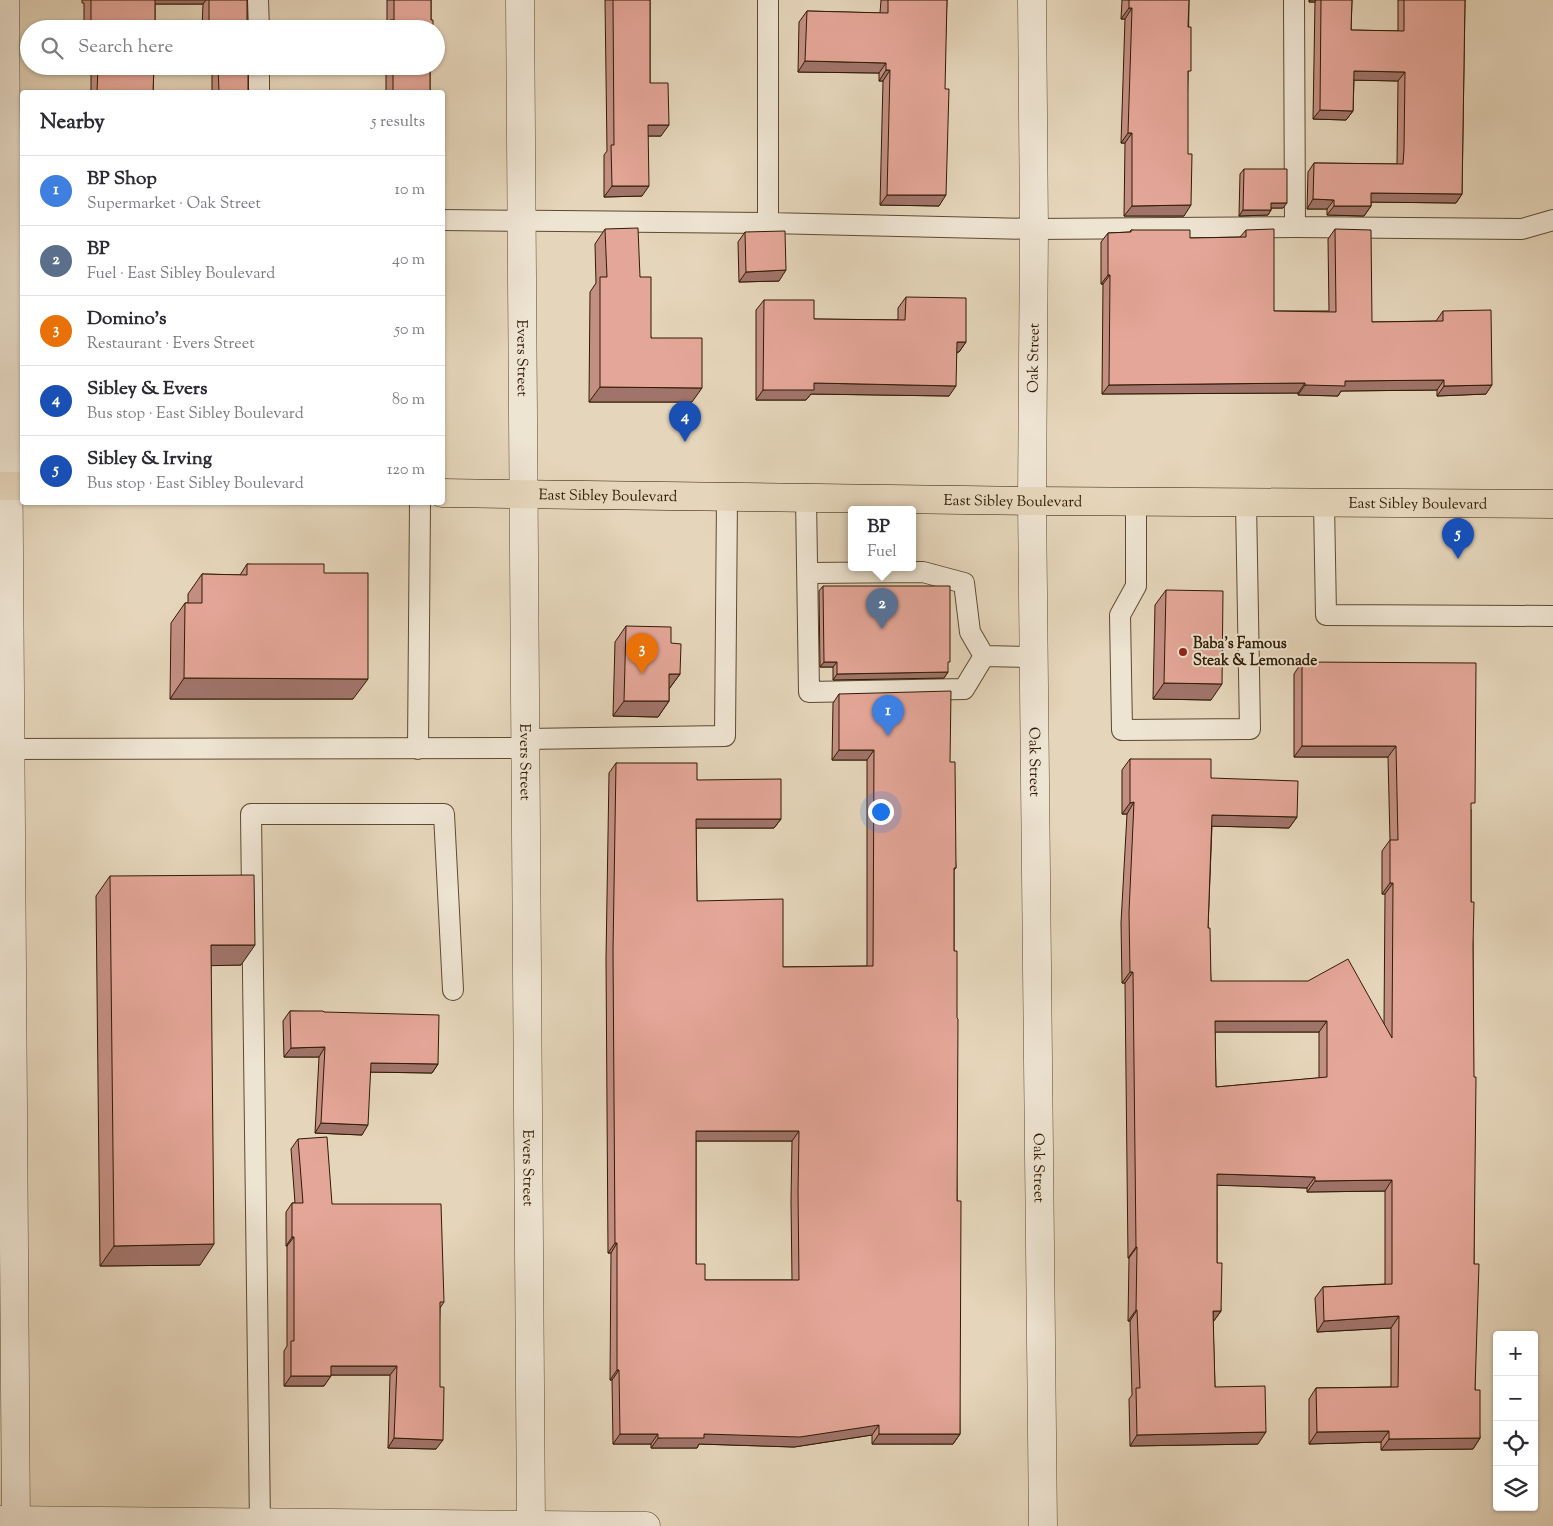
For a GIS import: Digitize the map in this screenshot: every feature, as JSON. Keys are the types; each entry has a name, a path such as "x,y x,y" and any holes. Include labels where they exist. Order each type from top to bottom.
{"main road":[{"name":"East Sibley Boulevard","path":"445,493 1032,501 1553,504"}],"street":[{"path":"5,0 10,217 3,259 10,486 5,749 11,1522 646,1526"},
{"name":"Evers Street","path":"520,0 531,1526"},
{"name":"Oak Street","path":"1032,0 1034,229 1033,657 1043,1526"}],"lane":[{"path":"258,0 259,20"},
{"path":"768,0 768,223"},
{"path":"1294,0 1295,227"},
{"path":"259,75 259,90"},
{"path":"445,220 768,223 1034,229 1295,227 1522,229 1553,220"},
{"path":"5,749 418,749 725,736 726,497"},
{"path":"806,498 810,692 964,690 984,656"},
{"path":"1136,502 1136,586 1120,615 1122,730 1250,729 1246,502"},
{"path":"1324,503 1326,615 1553,616"},
{"path":"418,749 420,505"},
{"path":"808,573 923,572 964,583 970,632 984,656"},
{"path":"984,656 1033,657"},
{"path":"260,1524 251,814 444,814 453,990"}],"building":[{"path":"91,0 155,0 155,20 91,20"},
{"path":"209,0 247,0 247,20 209,20"},
{"path":"394,0 431,0 431,20 394,20"},
{"path":"613,0 650,0 650,83 668,83 669,125 648,125 649,186 612,186 611,145 614,145"},
{"path":"888,0 947,0 945,89 949,89 946,195 887,195 890,70 886,70 886,63 805,61 807,11 888,13"},
{"path":"1129,0 1189,0 1188,27 1191,27 1191,71 1188,71 1188,154 1192,154 1191,205 1132,206 1132,133 1128,133 1132,8 1129,8"},
{"path":"1321,0 1352,0 1351,30 1404,31 1404,0 1465,0 1462,194 1371,193 1371,206 1334,206 1334,200 1313,199 1314,163 1403,164 1404,149 1405,72 1354,71 1353,111 1320,110"},
{"path":"98,75 154,75 153,90 97,90"},
{"path":"218,75 248,75 248,90 219,90"},
{"path":"393,75 430,75 430,90 393,90"},
{"path":"1244,169 1287,169 1287,203 1271,203 1271,210 1243,210"},
{"path":"638,228 640,277 651,277 651,338 702,338 702,388 600,387 600,277 607,277 605,229"},
{"path":"1274,229 1274,311 1336,312 1335,229 1371,230 1372,322 1443,321 1443,311 1491,310 1492,385 1444,386 1444,380 1345,381 1345,386 1305,385 1305,383 1109,385 1110,275 1108,275 1108,233 1131,232 1131,230 1190,230 1190,238 1246,237 1246,230"},
{"path":"785,231 786,270 746,272 745,232"},
{"path":"906,297 966,298 966,342 957,342 956,386 814,383 814,390 763,390 764,300 814,300 814,319 905,320"},
{"path":"247,564 324,564 324,573 368,573 368,679 184,678 185,603 202,603 202,574 247,575"},
{"path":"823,586 950,586 950,662 948,662 948,672 837,674 837,662 824,662"},
{"name":"Baba's Famous Steak & Lemonade","path":"1166,590 1223,591 1222,684 1164,683"},
{"path":"626,626 671,627 671,643 681,644 680,674 669,674 669,701 624,701"},
{"path":"1302,662 1476,663 1475,803 1471,803 1471,902 1474,902 1474,1077 1476,1077 1474,1264 1479,1264 1475,1390 1480,1390 1480,1438 1389,1439 1389,1431 1317,1432 1316,1388 1398,1387 1399,1316 1324,1321 1323,1287 1392,1284 1392,1180 1315,1181 1315,1177 1217,1174 1217,1263 1222,1263 1221,1311 1213,1311 1215,1387 1265,1386 1266,1432 1137,1435 1136,1388 1140,1388 1136,1310 1137,1247 1133,972 1130,972 1129,912 1134,802 1130,803 1130,759 1211,759 1211,778 1298,781 1297,817 1212,815 1208,928 1210,928 1211,981 1308,981 1348,959 1392,1038 1393,883 1390,883 1390,840 1398,840 1396,746 1302,746","holes":["1215,1021 1327,1021 1327,1077 1216,1087"]},
{"path":"951,691 950,762 955,762 956,868 954,868 954,951 957,951 958,1019 957,1201 961,1201 960,1434 879,1434 879,1425 800,1437 704,1434 704,1438 658,1438 658,1434 620,1434 619,1370 617,1370 617,1243 615,1243 613,950 616,763 697,763 697,780 781,779 781,819 696,819 697,901 783,899 783,967 873,966 874,750 839,750 839,694","holes":["696,1131 799,1131 799,1280 705,1280 705,1264 696,1264"]},
{"path":"254,875 255,945 211,945 214,1244 114,1246 110,876"},
{"path":"290,1011 439,1015 438,1064 371,1063 368,1125 321,1123 325,1047 291,1048"},
{"path":"327,1137 332,1204 441,1204 444,1302 440,1302 440,1387 444,1387 443,1440 394,1438 397,1366 331,1366 331,1376 291,1376 291,1341 294,1341 294,1237 292,1237 292,1203 303,1203 298,1139"}],"place":[{"name":"Sibley & Evers","path":"685,442"},
{"name":"Sibley & Irving","path":"1458,559"},
{"name":"BP","path":"882,629"},
{"name":"Baba's Famous Steak & Lemonade","path":"1183,652"},
{"name":"Domino's","path":"642,674"},
{"name":"BP Shop","path":"888,736"}]}
